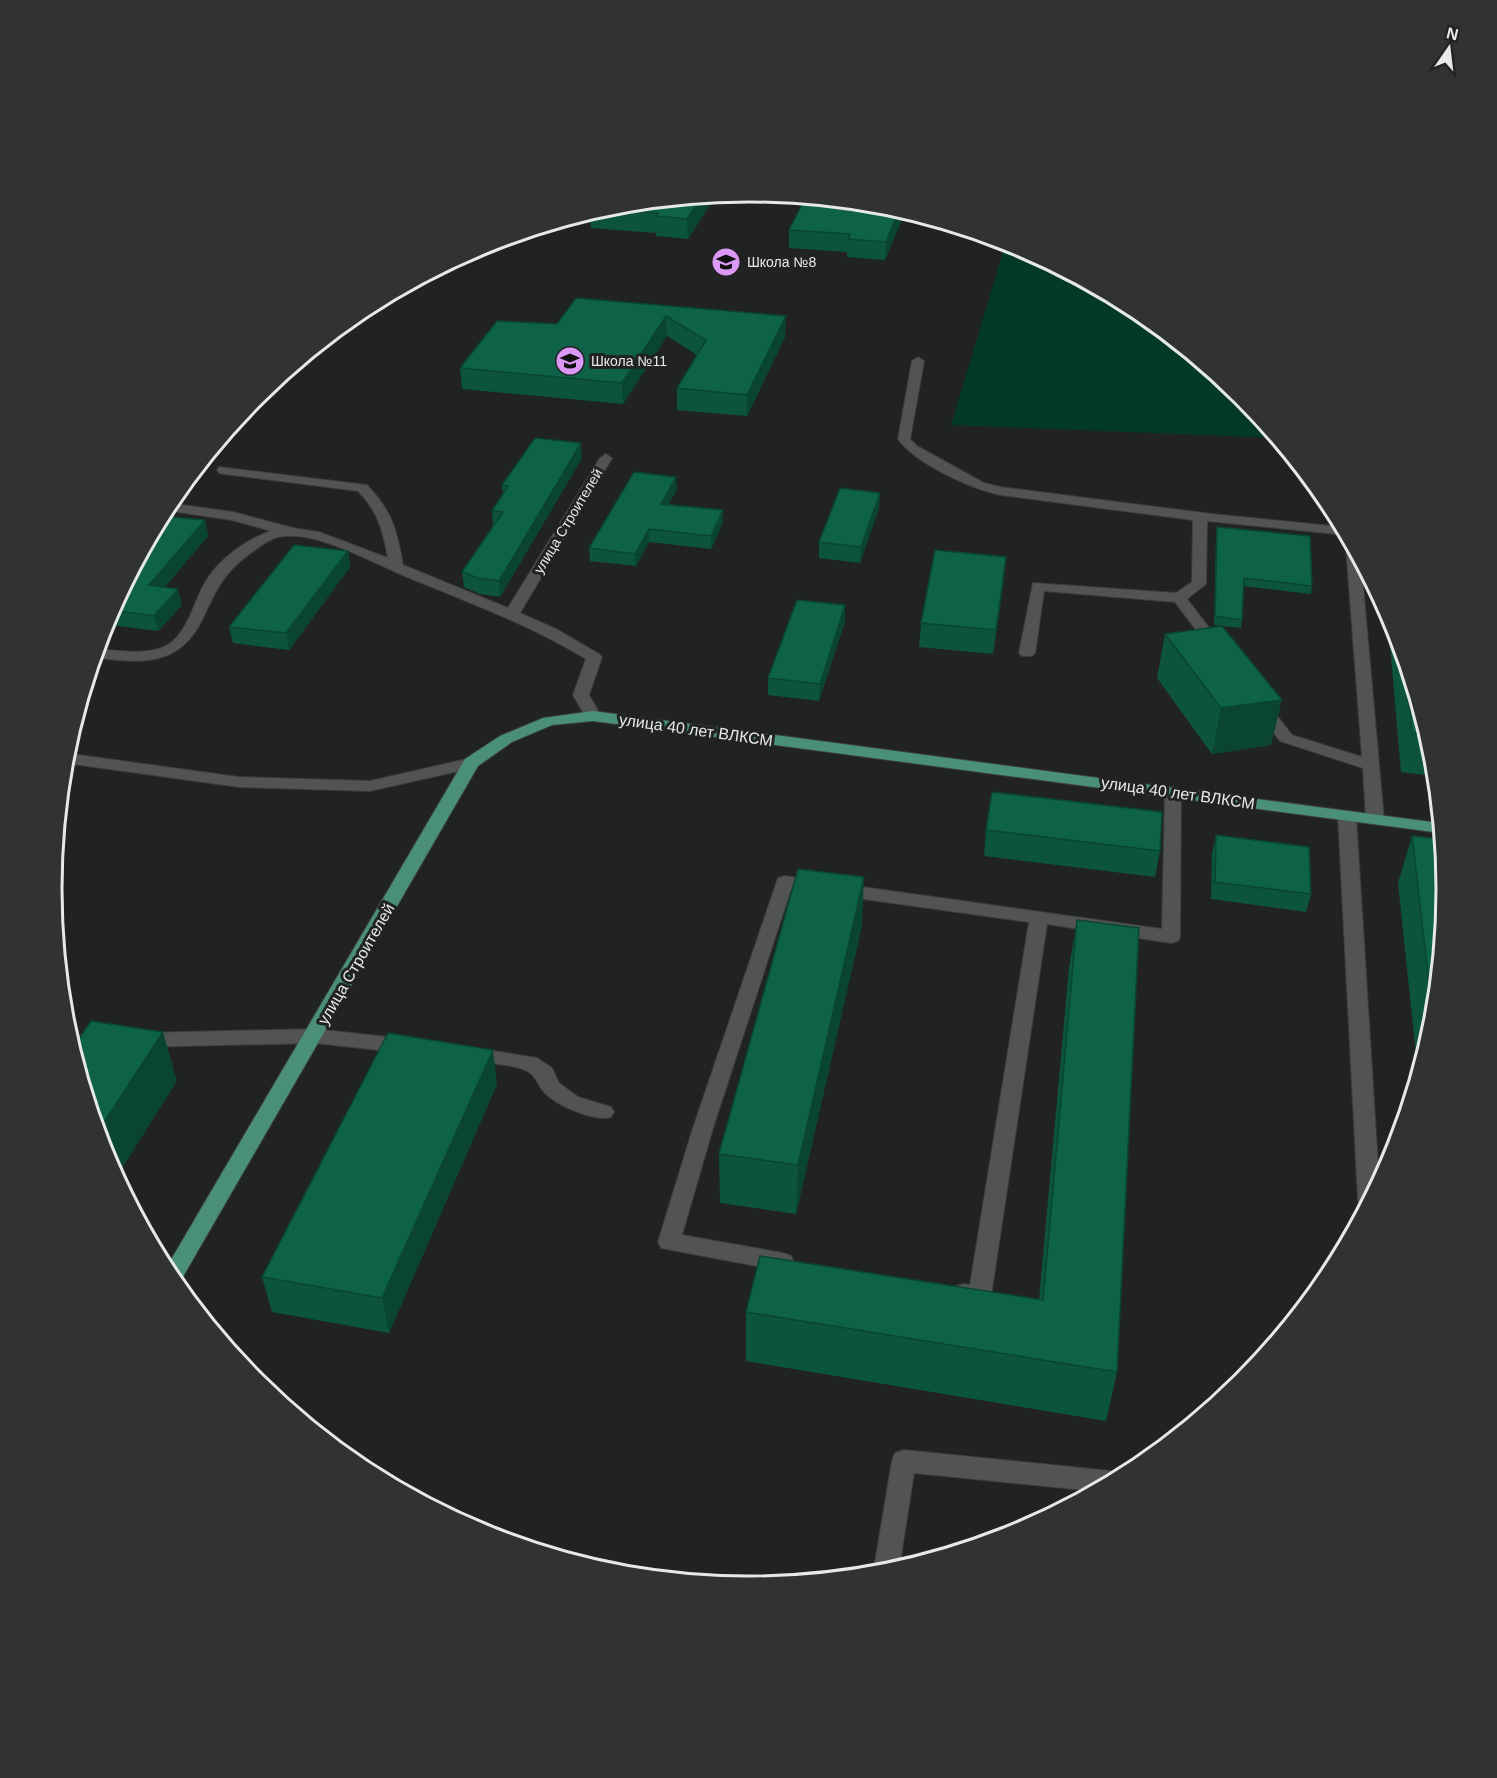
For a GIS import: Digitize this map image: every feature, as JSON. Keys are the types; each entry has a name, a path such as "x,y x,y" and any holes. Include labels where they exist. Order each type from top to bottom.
{"main road":[{"name":"улица Строителей","path":"177,1270 315,1036 471,763 506,739 549,721 593,716"},
{"name":"улица 40 лет ВЛКСМ","path":"593,716 1432,827"}],"street":[{"path":"918,362 904,439 912,449 979,486 1000,491 1200,516 1334,530"},
{"name":"улица Строителей","path":"511,615 606,458"},
{"path":"224,470 362,488 376,502 389,523 396,567"},
{"path":"176,508 233,516 292,532 313,535 344,545 511,615 576,646 594,657 581,695 593,716"},
{"path":"1027,654 1038,586 1179,598 1199,584 1200,516"},
{"path":"103,654 144,657 169,651 184,641 215,578 244,552 273,534 292,532"},
{"path":"1354,566 1375,820"},
{"path":"1179,598 1229,663"},
{"path":"1250,692 1286,738 1370,765"},
{"path":"74,759 239,782 370,786 471,763"},
{"path":"807,1266 669,1242 703,1128 784,882 1039,917 1171,938 1173,792"},
{"path":"1347,816 1368,1186"},
{"path":"945,1290 980,1296 1039,917"},
{"path":"79,1042 315,1036 420,1048"},
{"path":"455,1052 530,1064 545,1073 551,1087 571,1102 604,1112"},
{"path":"887,1562 904,1461 1097,1481"}],"green space":[{"path":"1003,251 1092,294 1167,344 1234,403 1266,438 951,425"}],"building":[{"path":"697,204 687,219 656,216 658,213 636,212"},
{"path":"802,204 895,218 886,242 848,239 850,234 789,230"},
{"path":"576,298 786,316 747,395 677,388 706,340 666,316 622,383 460,368 497,321 557,324"},
{"path":"535,438 581,443 499,581 478,578 462,572 503,512 492,511 508,486 502,485"},
{"path":"634,472 676,477 661,504 723,510 711,536 649,529 635,554 589,548"},
{"path":"840,488 880,493 861,547 819,542"},
{"path":"171,517 205,520 149,585 178,589 154,616 120,611 132,585"},
{"path":"1217,527 1310,536 1312,586 1244,578 1242,620 1215,616"},
{"path":"294,545 348,551 286,633 229,627"},
{"path":"935,550 1006,557 996,630 921,623"},
{"path":"797,600 845,605 820,684 768,678"},
{"path":"1222,626 1282,700 1221,708 1165,634"},
{"path":"1409,701 1417,734 1412,733"},
{"path":"992,792 1162,812 1160,851 986,830"},
{"path":"1216,835 1309,847 1311,894 1215,882"},
{"path":"1412,836 1433,838 1436,889 1429,983"},
{"path":"798,869 864,877 798,1165 719,1154"},
{"path":"1077,920 1139,928 1117,1372 746,1312 760,1256 1043,1300"},
{"path":"91,1021 163,1032 103,1124 85,1067 79,1039"},
{"path":"388,1033 493,1050 382,1298 262,1277"}],"place":[{"name":"Школа №8","path":"726,262"},
{"name":"Школа №11","path":"570,361"}]}
